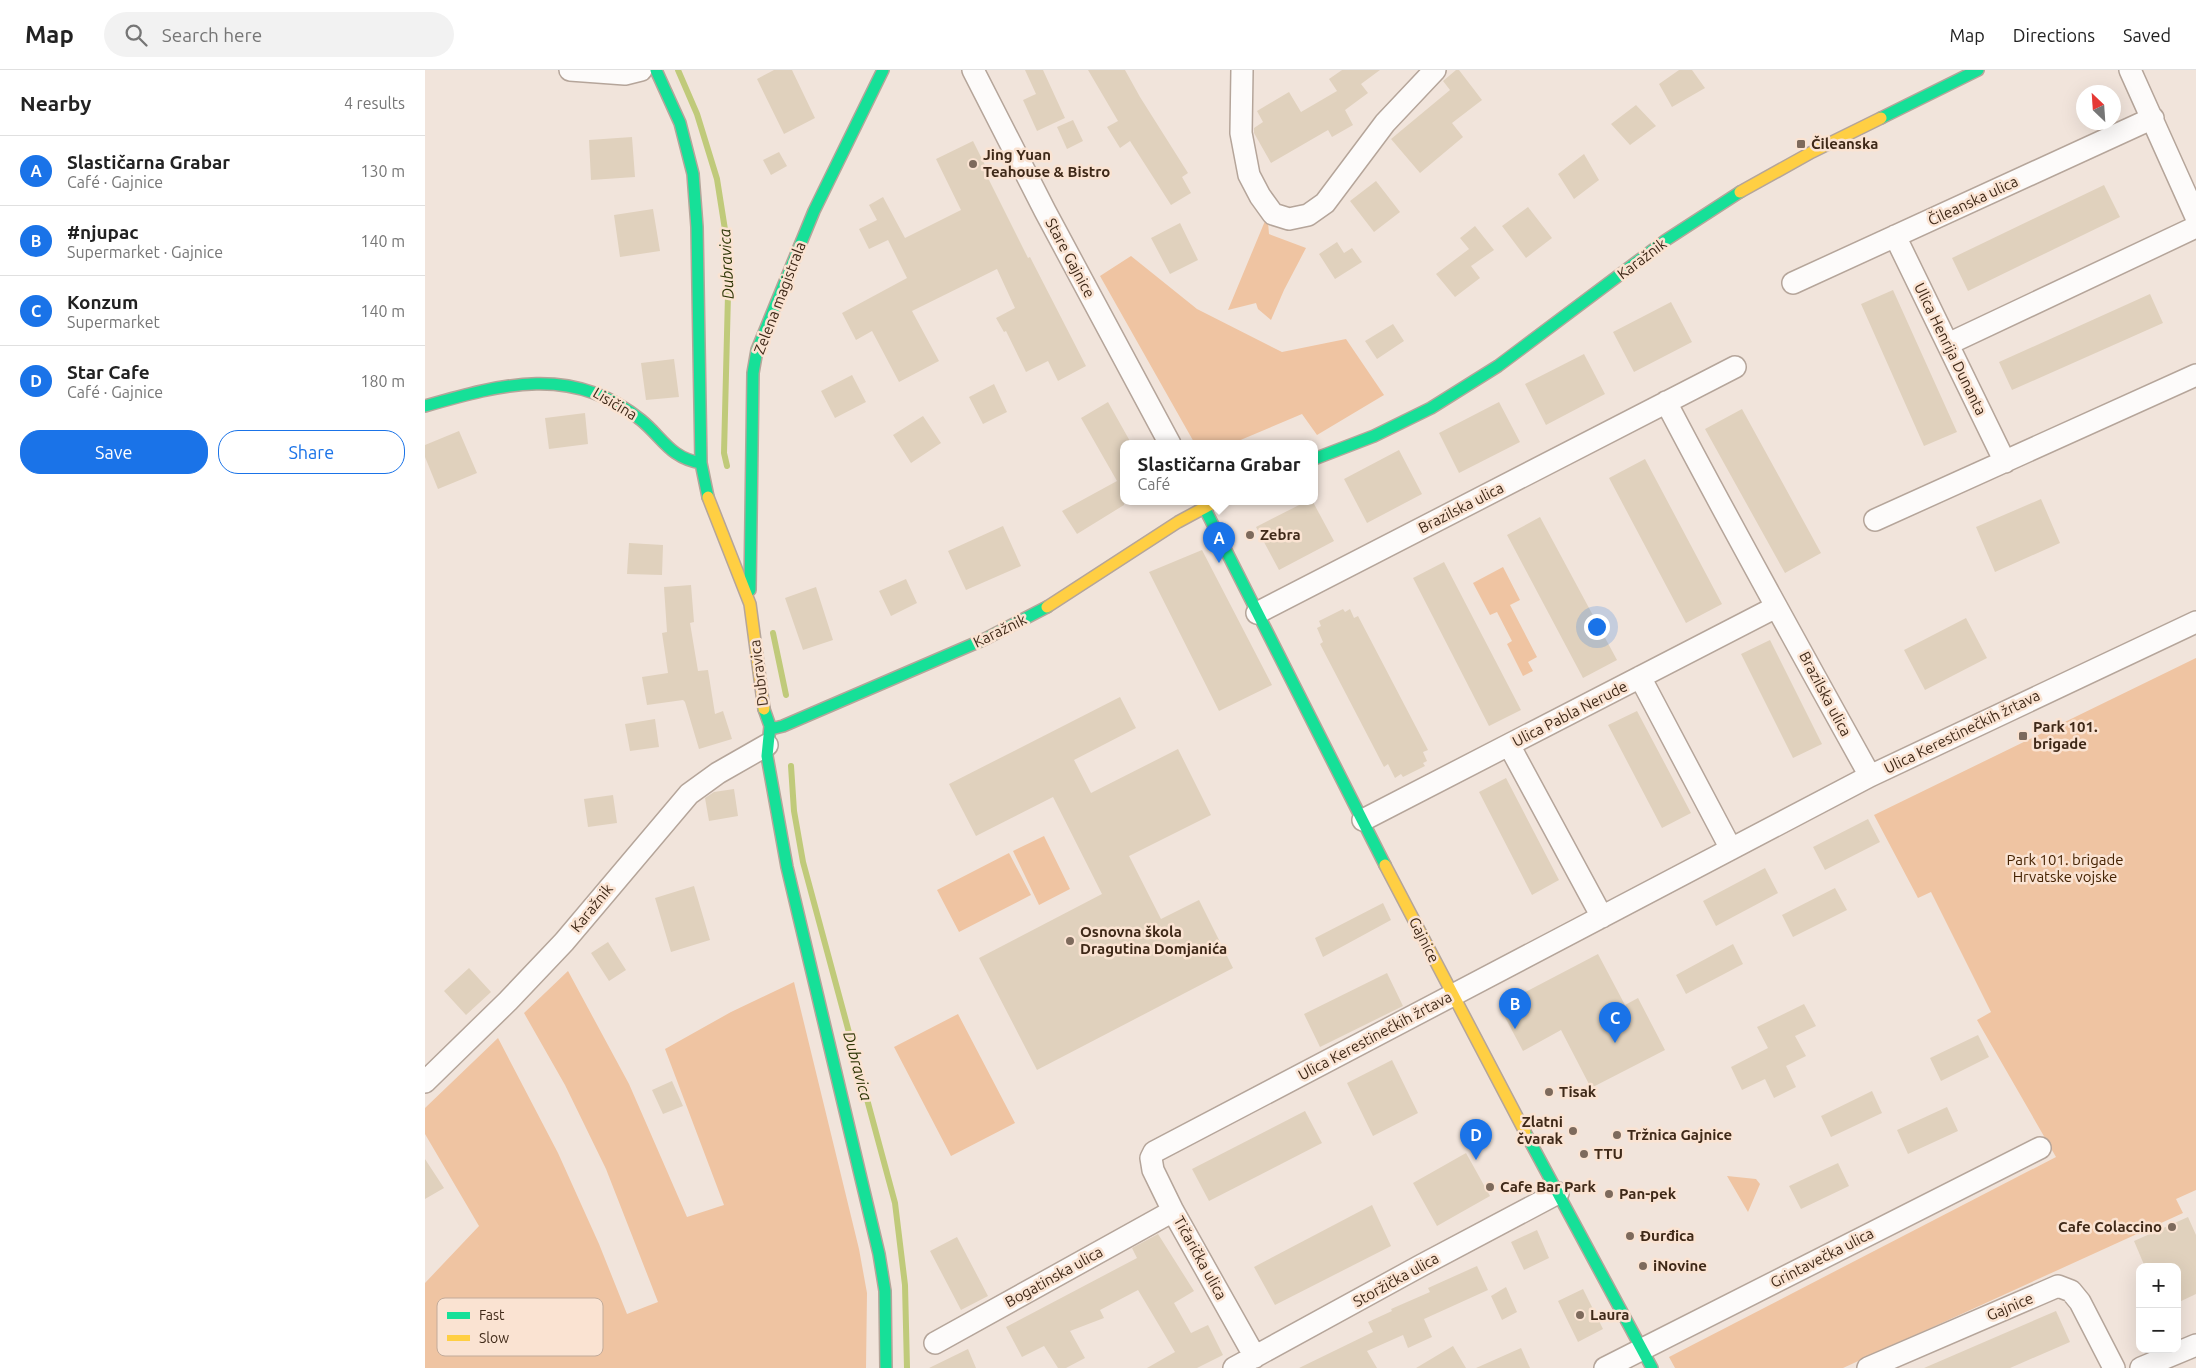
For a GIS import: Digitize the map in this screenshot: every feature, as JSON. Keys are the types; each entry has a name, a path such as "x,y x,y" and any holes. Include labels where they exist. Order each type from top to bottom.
{"street":[{"path":"570,70 625,74 641,70"},
{"name":"Dubravica","path":"656,70 680,123 693,174 697,227 701,463 707,496 750,604 768,735 772,791 787,867 879,1254 885,1291 886,1368"},
{"name":"Zelena magistrala","path":"750,604 753,373 757,350 814,211 883,70"},
{"name":"Stare Gajnice","path":"973,70 1045,212 1168,440"},
{"path":"1242,70 1241,134 1249,175 1260,196 1273,214 1289,219 1309,215 1325,203 1385,123 1435,70"},
{"name":"Karažnik","path":"1318,457 1374,436 1431,408 1498,366 1666,240 1743,190 1812,152 1978,70"},
{"path":"2130,70 2196,217"},
{"name":"Čileanska ulica","path":"1793,283 2153,118"},
{"path":"1948,344 2196,226"},
{"name":"Ulica Henrija Dunanta","path":"1895,236 2005,462"},
{"name":"Brazilska ulica","path":"1257,613 1735,367"},
{"path":"1875,520 2196,375"},
{"name":"Lisičina","path":"425,406 481,391 538,382 569,383 599,392 616,402 642,420 678,457 688,462 701,463"},
{"name":"Brazilska ulica","path":"1665,402 1870,776"},
{"path":"707,496 721,502"},
{"path":"739,502 751,499"},
{"name":"Karažnik","path":"425,1082 508,1001 564,942 689,794 775,728 1025,619 1055,603 1205,505"},
{"name":"Gajnice","path":"1207,505 1257,613 1453,995 1652,1368"},
{"name":"Ulica Pabla Nerude","path":"1363,820 1776,607"},
{"name":"Ulica Kerestinečkih žrtava","path":"1151,1158 1161,1147 1870,776 2196,622"},
{"path":"1640,678 1731,849"},
{"path":"1509,745 1603,917"},
{"name":"Grintavečka ulica","path":"1605,1368 2040,1148"},
{"name":"Tičarička ulica","path":"1151,1158 1151,1164 1173,1211 1255,1357"},
{"name":"Storžička ulica","path":"1234,1368 1422,1265 1558,1194"},
{"name":"Bogatinska ulica","path":"935,1343 1173,1211"},
{"name":"Gajnice","path":"1868,1368 2058,1286 2071,1291 2080,1302 2114,1368"},
{"path":"2141,1368 2196,1345"}],"green space":[{"path":"1265,221 1268,222 1269,234 1306,248 1271,320 1258,309 1256,303 1228,310"},
{"path":"1131,256 1197,309 1282,352 1346,339 1384,395 1317,435 1302,414 1240,440 1193,440 1100,276"},
{"path":"1503,567 1520,600 1510,605 1537,657 1528,662 1533,671 1523,676 1507,644 1512,641 1497,612 1490,615 1473,583"},
{"name":"Park 101. brigade Hrvatske vojske","path":"2196,658 2196,1190 2176,1199 2183,1213 1843,1368 1675,1368 1669,1357 2056,1157 1977,1020 1991,1012 1931,892 1918,898 1874,815"},
{"path":"1044,836 1070,889 1039,905 1013,851"},
{"path":"1009,853 1031,895 959,932 937,890"},
{"path":"568,971 629,1084 687,1217 724,1205 665,1049 731,1012 794,982 859,1249 867,1293 866,1368 425,1368 425,1283 479,1226 425,1134 425,1108 498,1038 558,1153 599,1244 627,1314 658,1302 606,1169 565,1085 524,1013"},
{"path":"958,1014 1015,1123 951,1156 894,1047"},
{"path":"1727,1176 1756,1179 1760,1184 1748,1212"}],"building":[{"path":"774,70 792,70 815,118 784,134 757,79"},
{"path":"1025,70 1043,70 1065,118 1037,131 1023,100 1036,94"},
{"path":"1088,70 1125,70 1188,173 1182,177 1191,193 1171,205 1130,141 1120,148 1107,127 1118,121"},
{"path":"1342,70 1380,70 1361,84 1368,93 1345,110 1353,125 1332,137 1328,130 1271,163 1254,133 1254,128 1263,122 1257,111 1289,92 1301,112 1337,91 1329,79"},
{"path":"1456,70 1459,70 1482,100 1452,123 1463,137 1420,173 1391,139 1450,90 1443,81"},
{"path":"1679,70 1692,70 1705,88 1672,107 1659,84"},
{"path":"1636,105 1656,126 1630,145 1611,124"},
{"path":"1073,120 1083,141 1067,149 1057,127"},
{"path":"632,137 635,177 591,180 589,140"},
{"path":"973,141 988,171 985,172 1028,258 1030,257 1086,366 1058,381 1048,361 1026,372 1006,331 1004,332 996,318 1015,308 997,269 912,311 939,361 899,382 872,331 856,340 842,313 907,278 888,240 869,249 859,229 877,220 869,205 883,197 905,238 961,210 936,159"},
{"path":"779,152 787,166 771,175 763,160"},
{"path":"1584,154 1599,180 1574,199 1558,174"},
{"path":"1376,181 1400,212 1374,232 1350,201"},
{"path":"2104,185 2120,217 1968,291 1952,258"},
{"path":"1528,207 1552,238 1526,258 1502,226"},
{"path":"653,209 660,251 620,257 614,215"},
{"path":"1180,223 1198,260 1170,274 1151,238"},
{"path":"1475,226 1494,250 1471,266 1480,278 1455,297 1436,274 1469,249 1460,238"},
{"path":"1337,242 1344,253 1352,248 1362,262 1335,279 1319,254"},
{"path":"1893,290 1957,432 1924,446 1861,304"},
{"path":"2150,294 2163,323 2012,390 1999,362"},
{"path":"1671,302 1692,342 1634,372 1613,332"},
{"path":"1393,324 1404,341 1377,359 1365,341"},
{"path":"1584,354 1605,394 1546,425 1525,384"},
{"path":"674,359 679,397 646,400 641,363"},
{"path":"852,375 866,402 835,418 821,391"},
{"path":"994,384 1007,412 983,424 969,397"},
{"path":"1108,402 1129,440 1120,440 1120,505 1124,505 1077,534 1062,511 1117,481 1081,418"},
{"path":"1499,402 1520,442 1459,473 1439,433"},
{"path":"1742,409 1821,553 1785,573 1705,429"},
{"path":"585,413 588,444 549,449 545,418"},
{"path":"923,416 941,443 911,463 893,435"},
{"path":"459,431 477,473 438,489 425,457 425,445"},
{"path":"1399,450 1422,494 1367,523 1344,479"},
{"path":"1645,459 1722,604 1686,623 1609,478"},
{"path":"2041,499 2060,543 1995,572 1976,527"},
{"path":"1299,505 1315,505 1334,541 1279,570 1256,527"},
{"path":"1540,517 1617,660 1583,678 1507,535"},
{"path":"1003,526 1021,566 966,590 948,551"},
{"path":"629,543 663,545 662,575 627,574"},
{"path":"1202,550 1272,685 1219,711 1149,572"},
{"path":"1444,562 1521,710 1489,726 1413,578"},
{"path":"906,579 917,603 891,616 879,591"},
{"path":"691,585 694,622 690,623 698,671 708,670 715,714 723,711 732,739 699,749 685,702 683,700 647,705 642,677 668,673 662,633 667,632 664,587"},
{"path":"816,587 833,640 803,650 785,598"},
{"path":"1343,609 1345,612 1350,609 1354,618 1358,616 1428,750 1423,752 1427,761 1423,763 1425,766 1403,777 1401,774 1395,778 1388,764 1384,767 1320,644 1323,642 1317,628 1321,626 1319,621"},
{"path":"1966,618 1987,658 1925,690 1904,650"},
{"path":"1770,640 1822,744 1793,758 1741,654"},
{"path":"1120,697 1136,728 1074,760 1091,793 1178,749 1211,815 1129,856 1161,919 1199,900 1233,968 1037,1070 979,958 1102,894 1053,797 976,836 949,784"},
{"path":"1637,711 1691,813 1662,828 1608,725"},
{"path":"655,719 659,747 630,751 625,724"},
{"path":"1506,778 1559,880 1532,895 1479,792"},
{"path":"734,789 738,816 709,821 705,798 714,792"},
{"path":"613,795 617,823 588,827 584,799"},
{"path":"1868,819 1880,842 1825,870 1813,847"},
{"path":"1765,868 1778,893 1716,926 1703,901"},
{"path":"694,886 710,940 671,952 655,898"},
{"path":"1835,888 1847,910 1793,937 1782,915"},
{"path":"1383,903 1391,920 1323,957 1315,938"},
{"path":"608,942 626,970 609,981 591,953"},
{"path":"1733,944 1743,964 1686,994 1676,975"},
{"path":"1598,954 1625,1005 1638,998 1665,1050 1591,1088 1561,1030 1523,1051 1499,1006"},
{"path":"469,968 491,992 466,1015 444,991"},
{"path":"1387,973 1403,1006 1320,1047 1304,1014"},
{"path":"1804,1004 1816,1026 1795,1036 1806,1056 1786,1066 1796,1087 1774,1098 1765,1079 1742,1090 1731,1067 1768,1048 1757,1027"},
{"path":"1978,1035 1989,1057 1941,1081 1930,1058"},
{"path":"1392,1060 1418,1113 1373,1136 1347,1083"},
{"path":"672,1081 683,1106 663,1114 652,1090"},
{"path":"1872,1091 1882,1113 1831,1137 1821,1116"},
{"path":"1947,1107 1958,1131 1908,1154 1897,1130"},
{"path":"1305,1111 1322,1143 1209,1201 1192,1169"},
{"path":"1466,1153 1490,1196 1437,1226 1413,1183"},
{"path":"425,1159 444,1188 425,1199"},
{"path":"1838,1163 1849,1186 1801,1209 1789,1186"},
{"path":"1372,1205 1391,1246 1275,1305 1254,1267"},
{"path":"2188,1217 2196,1235 2196,1294 2181,1301 2181,1263 2143,1263 2134,1241"},
{"path":"1537,1230 1549,1258 1524,1270 1511,1242"},
{"path":"1158,1234 1194,1291 1174,1303 1191,1333 1208,1325 1223,1355 1197,1368 1147,1368 1175,1352 1138,1290 1100,1310 1104,1318 1070,1331 1085,1358 1066,1368 1058,1368 1044,1346 1022,1357 1006,1327 1137,1258 1132,1248"},
{"path":"957,1237 988,1296 961,1310 930,1251"},
{"path":"1477,1266 1488,1290 1424,1319 1432,1337 1408,1348 1403,1335 1367,1351 1377,1368 1299,1368 1373,1332 1368,1322 1392,1311 1391,1309 1430,1292 1428,1288"},
{"path":"1506,1287 1517,1312 1502,1320 1491,1296"},
{"name":"Laura","path":"1583,1289 1603,1329 1578,1342 1558,1301"},
{"path":"2056,1311 2070,1342 2017,1365 2010,1368 1924,1368"},
{"path":"1453,1346 1466,1368 1416,1368"},
{"path":"1521,1348 1530,1368 1476,1368"},
{"path":"968,1349 976,1368 929,1368"}],"waterway":[{"name":"Dubravica","path":"678,70 697,114 717,179 729,255 724,453 727,466"},
{"name":"Dubravica","path":"773,633 786,695"},
{"name":"Dubravica","path":"791,766 794,811 803,862 895,1203 905,1285 907,1368"}],"traffic: fast":[{"path":"656,70 680,123 693,174 697,227 701,463 708,497"},
{"path":"750,590 753,373 757,350 814,211 883,70"},
{"path":"1881,118 1978,70"},
{"path":"1318,457 1374,436 1431,408 1498,366 1666,240 1740,192"},
{"path":"425,406 509,386 563,385 589,391 615,402 641,420 674,452 682,457 701,463"},
{"path":"1204,507 1385,865"},
{"path":"770,726 775,728 783,726 985,639 1047,607"},
{"path":"764,709 770,726 767,756 787,867 879,1254 885,1291 886,1368"},
{"path":"1525,1132 1652,1368"}],"traffic: slow":[{"path":"1740,192 1812,152 1881,118"},
{"path":"708,497 750,604 764,709"},
{"path":"1047,607 1178,522 1209,505"},
{"path":"1385,865 1525,1132"}],"place":[{"name":"Čileanska","path":"1801,144"},
{"name":"Jing Yuan Teahouse & Bistro","path":"973,164"},
{"name":"Zebra","path":"1250,535"},
{"name":"Slastičarna Grabar","path":"1219,563"},
{"name":"Park 101. brigade","path":"2023,736"},
{"name":"Osnovna škola Dragutina Domjanića","path":"1070,941"},
{"name":"#njupac","path":"1515,1029"},
{"name":"Konzum","path":"1615,1043"},
{"name":"Tisak","path":"1549,1092"},
{"name":"Zlatni čvarak","path":"1573,1131"},
{"name":"Tržnica Gajnice","path":"1617,1135"},
{"name":"TTU","path":"1584,1154"},
{"name":"Star Cafe","path":"1476,1160"},
{"name":"Cafe Bar Park","path":"1490,1187"},
{"name":"Pan-pek","path":"1609,1194"},
{"name":"Cafe Colaccino","path":"2172,1227"},
{"name":"Đurđica","path":"1630,1236"},
{"name":"iNovine","path":"1643,1266"},
{"name":"Laura","path":"1580,1315"}]}
